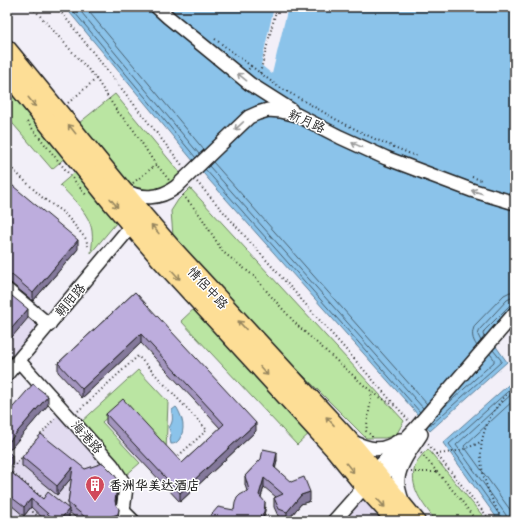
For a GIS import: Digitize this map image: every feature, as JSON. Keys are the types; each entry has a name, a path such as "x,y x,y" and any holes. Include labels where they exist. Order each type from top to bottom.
{"highway":[{"name":"情侶中路","path":"7,50 172,249 348,440 373,479 406,516"},
{"name":"情侶中路","path":"7,72 161,259 335,449 373,479"}],"street":[{"path":"157,7 250,84 297,115"},
{"name":"新月路","path":"119,186 132,194 142,197 161,195 168,192 176,187 249,117 268,110 281,111 297,115 386,158 471,190 515,203"},
{"name":"朝阳路","path":"7,374 132,225"},
{"path":"7,290 49,325"},
{"path":"406,516 399,491 398,479 402,464 421,435 515,312"},
{"path":"334,521 373,479 421,435 515,326"},
{"name":"海港路","path":"19,361 112,465 126,487 123,511 133,521"},
{"path":"348,440 364,448 373,449 393,445 421,435"}],"path":[{"path":"32,7 96,79 117,111 133,129 152,159 200,215 223,252 255,276 298,326 366,388 397,407"},
{"path":"57,7 176,158 397,407 491,521"},
{"path":"260,73 277,7"},
{"path":"251,66 276,85 344,123 375,139 421,158"},
{"path":"68,103 96,79"},
{"path":"7,164 44,199 64,213 86,239 88,246"},
{"path":"469,176 484,181"},
{"path":"40,503 44,499 10,471 66,414 138,356 207,430 177,456"},
{"path":"502,521 486,486 482,470 480,450 484,430 494,410 505,395 515,386"},
{"path":"421,435 420,453 461,500 476,521"},
{"path":"436,454 456,451 482,441"},
{"path":"399,473 436,472"},
{"path":"36,507 32,512 43,521"}],"shaded area":[{"path":"7,299 44,329 7,373"},
{"path":"62,410 112,465 132,521 7,521 7,455 17,463"},
{"path":"365,487 392,521 335,521"}],"green space":[{"path":"7,78 68,155 52,169 7,117"},
{"path":"115,94 181,174 160,193 129,186 79,123"},
{"path":"81,167 122,216 91,253 92,234 91,225 88,218 60,185"},
{"path":"190,188 404,421 396,435 385,438 366,438 228,300 173,236 171,211 178,200"},
{"path":"198,305 313,430 297,445 181,321"},
{"path":"138,370 168,402 166,451 123,404 102,422 140,463 125,476 79,424"},
{"path":"428,449 487,521 436,521 418,494 414,480 416,464"}],"water":[{"path":"65,7 515,7 515,305 487,334 507,362 430,431 413,409 209,180"},
{"path":"515,379 515,521 499,521 443,443"},
{"path":"176,407 181,416 183,428 179,440 171,444 169,428 172,421 172,410"}],"pier":[{"path":"274,7 288,7 272,74 261,65"}],"building":[{"path":"7,181 78,240 33,293 12,275 7,274"},
{"path":"7,292 28,309 7,334"},
{"path":"135,292 256,423 180,493 106,414 123,399 182,463 224,424 141,334 82,389 58,363"},
{"path":"33,384 48,396 7,444 7,414"},
{"path":"41,434 85,469 103,463 114,474 118,480 115,501 119,509 118,514 98,521 90,521 68,503 73,467 57,486 22,457"},
{"path":"263,449 277,452 274,467 291,482 304,477 310,492 301,495 287,512 279,509 274,498 283,494 264,478 259,495 265,502 264,512 257,520 243,521 238,518 231,521 206,521 218,507 234,510 237,498 249,490 245,476 261,459"},
{"path":"7,451 12,455 7,461"},
{"path":"7,469 43,499 48,492 69,509 59,521 56,521 31,499 24,507 11,497 7,502"}],"place":[{"name":"香洲华美达酒店","path":"95,502"}]}
